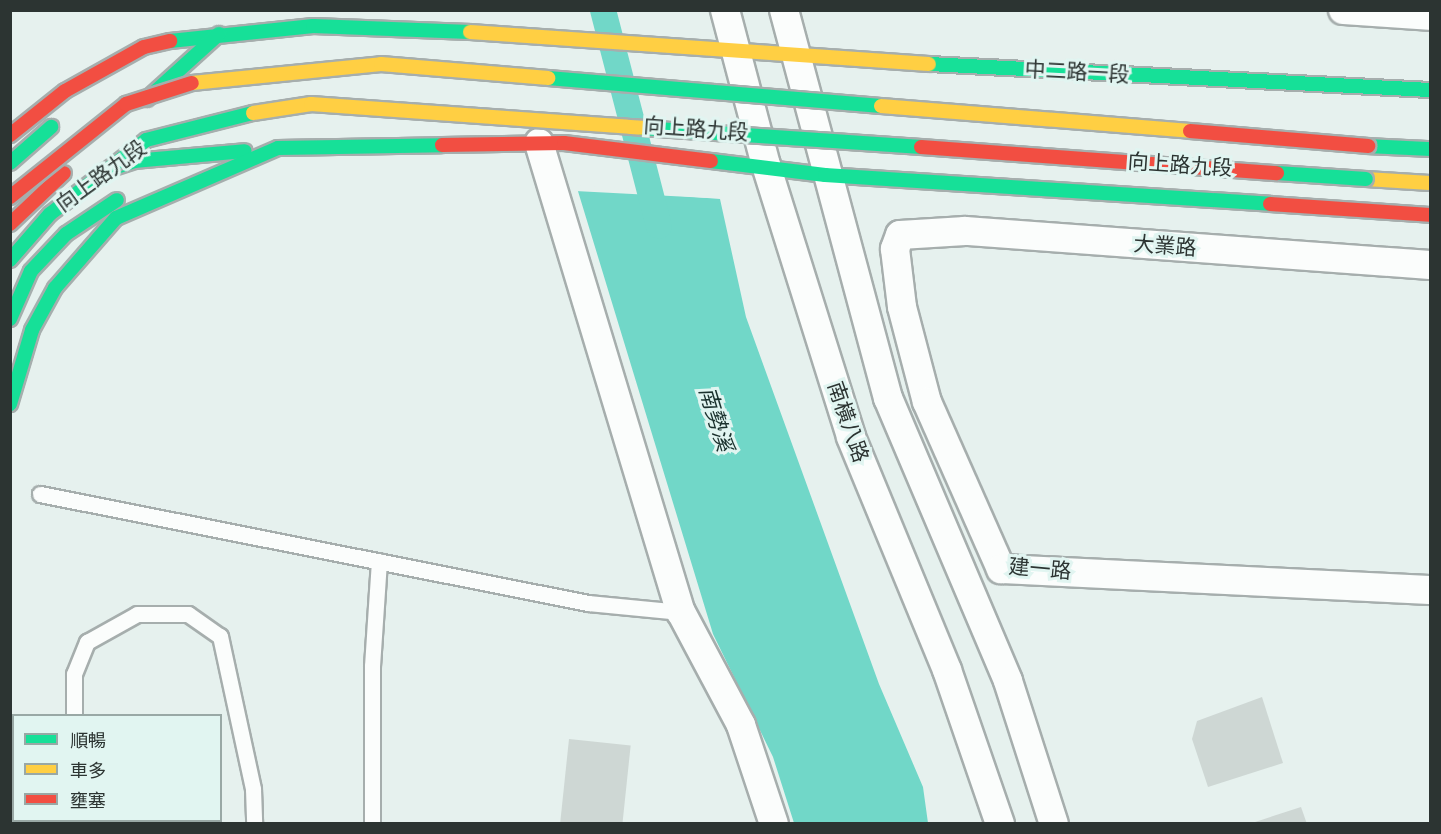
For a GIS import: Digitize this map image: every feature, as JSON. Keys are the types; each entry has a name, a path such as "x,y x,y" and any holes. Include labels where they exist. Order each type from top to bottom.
{"main road":[{"name":"中二路一段","path":"219,34 313,27 522,34 729,47 795,57 1431,90"},
{"path":"165,59 219,34"},
{"path":"10,135 65,90 144,47 219,34"},
{"path":"10,224 28,204 219,34"},
{"name":"向上路九段","path":"10,196 126,104 201,80 381,64 1368,146 1431,149"},
{"name":"向上路九段","path":"10,260 50,214 146,140 205,121 311,104 1431,183"},
{"path":"10,163 61,118"},
{"name":"向上路九段","path":"10,404 32,330 55,288 116,218 278,148 551,143 760,165"},
{"path":"28,204 134,161 278,148"},
{"path":"178,173 278,148"},
{"path":"760,165 825,175 1431,215"},
{"path":"10,319 31,271 66,234 130,194"}],"street":[{"name":"南橫八路","path":"725,10 729,47 760,165 851,437 947,670 1000,824"},
{"path":"784,10 825,175 888,398 1008,681 1054,824"},
{"path":"1343,10 1431,16"},
{"path":"551,143 681,612 741,725 774,824"},
{"name":"大業路","path":"900,235 965,231 1431,265"},
{"name":"建一路","path":"900,235 895,249 902,308 921,382 1001,569 1431,590"},
{"path":"967,584 1001,569"}],"lane":[{"path":"40,494 588,603 681,612"},
{"path":"372,824 372,666 379,561"},
{"path":"74,714 74,674 87,642 137,615 188,614 220,636 253,789 254,824"}],"water":[{"path":"577,188 720,199 746,317 879,684 923,787 928,823 794,823 773,757 713,634"}],"pier":[{"path":"577,185 708,195 709,198 575,191"}],"building":[{"path":"1262,697 1283,763 1208,787 1192,739 1197,721"},
{"path":"569,739 631,745 622,824 560,824"},
{"path":"1301,807 1307,824 1252,824 1252,823"}],"waterway":[{"name":"南勢溪","path":"603,10 659,226"}],"traffic: fast":[{"path":"170,41 313,26 470,32"},
{"path":"147,99 219,34"},
{"path":"929,64 1430,90"},
{"path":"548,78 881,106"},
{"path":"10,260 50,214 146,140 253,113"},
{"path":"10,163 51,127"},
{"path":"642,128 921,147"},
{"path":"10,404 32,330 55,288 116,218 278,148 442,145"},
{"path":"1368,146 1430,149"},
{"path":"104,171 134,161 245,151"},
{"path":"711,161 825,175 1270,204"},
{"path":"1277,173 1366,179"},
{"path":"10,319 31,271 66,234 117,200"}],"traffic: slow":[{"path":"470,32 929,64"},
{"path":"192,83 381,64 548,78"},
{"path":"253,113 311,104 642,128"},
{"path":"881,106 1190,131"},
{"path":"1366,179 1430,183"}],"traffic: jam":[{"path":"10,135 65,91 144,47 170,41"},
{"path":"10,197 126,104 192,83"},
{"path":"1190,131 1368,146"},
{"path":"442,145 564,143 711,161"},
{"path":"921,147 1277,173"},
{"path":"10,224 64,173"},
{"path":"1270,204 1430,215"}]}
